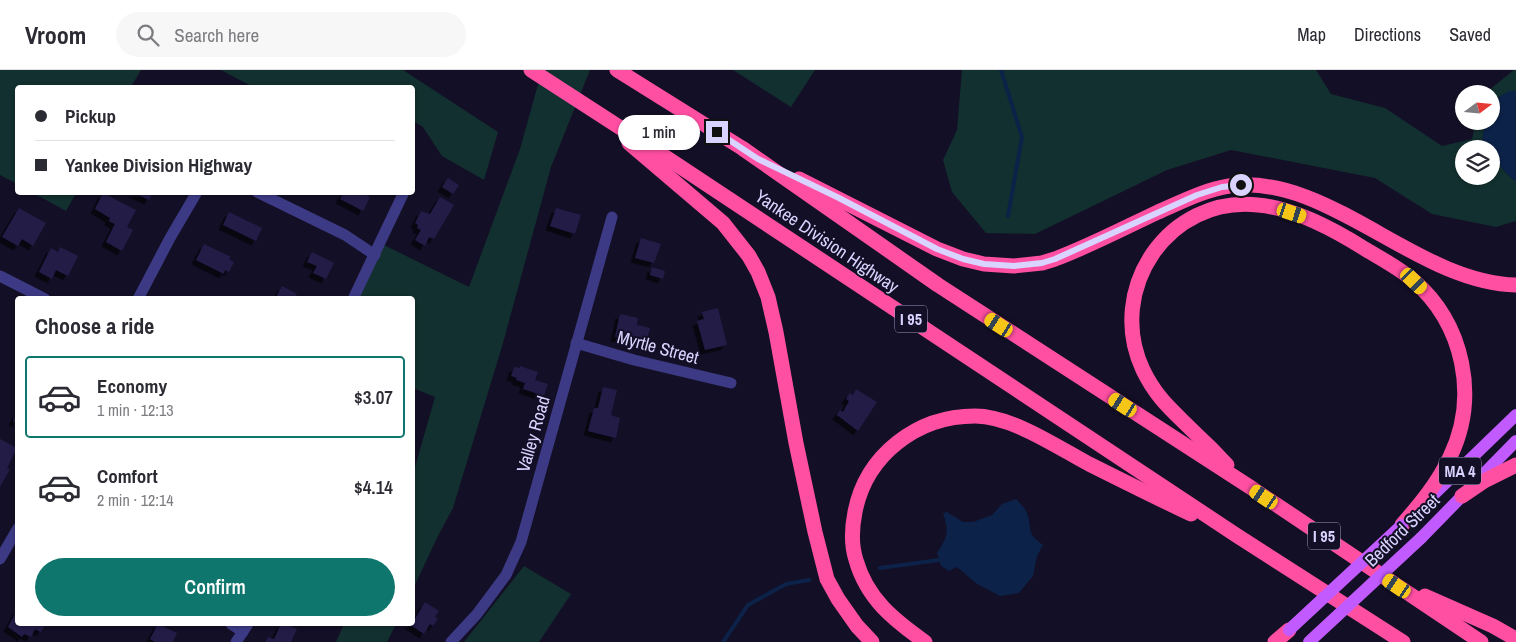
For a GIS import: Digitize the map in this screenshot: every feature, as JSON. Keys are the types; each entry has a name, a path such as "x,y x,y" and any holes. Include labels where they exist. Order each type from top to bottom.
{"highway":[{"name":"Yankee Division Highway","path":"530,70 1403,642"},
{"name":"Yankee Division Highway","path":"617,70 758,159 938,285 1250,487 1480,642"},
{"path":"584,104 723,223 749,256 768,298 796,443 827,579 857,626 872,642"},
{"path":"758,159 837,197 937,249 963,259 984,264 1014,266 1048,261 1078,250 1197,195 1222,187 1254,185 1280,189 1322,205 1457,272 1480,280 1516,285"},
{"path":"1250,487 1194,431 1173,414 1156,392 1148,380 1138,356 1131,322 1132,300 1138,281 1148,261 1163,241 1173,231 1195,217 1220,208 1248,204 1268,206 1307,218 1351,240 1393,265 1426,292 1451,329 1459,352 1464,384 1464,414 1460,431 1451,456 1438,479 1402,524"},
{"path":"925,642 893,618 875,600 855,560 853,522 861,489 867,476 887,452 901,440 920,429 948,418 977,416 1012,423 1144,492 1236,534"},
{"path":"1462,496 1484,481 1516,465"},
{"path":"1397,586 1454,608 1516,639"},
{"path":"1359,614 1386,642"},
{"path":"1277,642 1289,630"}],"main road":[{"name":"Bedford Street","path":"1289,630 1460,471 1516,415"},
{"name":"Bedford Street","path":"1309,642 1421,538 1516,441"}],"street":[{"path":"140,296 195,195"},
{"path":"264,195 345,235 374,255"},
{"path":"354,296 403,195"},
{"name":"Valley Road","path":"451,642 477,614 506,575 521,542 612,217"},
{"path":"0,276 38,296"},
{"name":"Myrtle Street","path":"576,343 634,360 731,383"},
{"path":"0,559 15,533"},
{"path":"236,642 246,628"}],"green space":[{"path":"0,70 141,70 132,85 15,85 15,183 0,175"},
{"path":"221,70 403,70 498,132 484,180 442,156 423,127 415,122 415,85 249,85"},
{"path":"542,70 590,70 551,167 503,343 453,508 415,585 415,467 435,397 415,389 415,296 358,296 384,245 469,287 520,149"},
{"path":"733,70 815,70 791,107"},
{"path":"962,70 1316,70 1331,94 1385,108 1442,146 1455,143 1455,185 1500,185 1500,166 1516,181 1516,221 1496,227 1432,214 1375,178 1231,150 1167,170 1035,234 986,233 952,192 943,160 957,130"},
{"path":"1516,70 1516,91 1508,92 1500,97 1500,85 1495,85"},
{"path":"1474,130 1484,130 1482,140 1468,140 1472,139"},
{"path":"37,195 75,195 66,211"},
{"path":"524,566 571,594 539,642 464,642"},
{"path":"343,626 395,626 387,642 336,642"}],"water":[{"path":"1509,91 1516,91 1516,181 1500,166 1500,140 1482,140 1484,130 1500,130 1500,96"},
{"path":"1016,499 1027,513 1030,531 1043,545 1037,556 1033,576 1019,593 1000,596 977,584 957,567 949,571 941,566 937,553 947,530 943,513 947,512 963,522 973,522 992,515 1002,504"}],"building":[{"path":"448,178 459,185 453,194 442,187"},
{"path":"102,195 107,195 136,210 127,227 133,230 122,251 106,242 115,224 109,221 110,218 95,209"},
{"path":"138,195 152,195 149,200"},
{"path":"342,195 367,195 370,197 363,211 340,199"},
{"path":"440,197 454,205 434,239 429,237 425,246 415,240 421,230 417,228 418,225 415,223 421,211 430,214"},
{"path":"19,208 46,223 33,246 22,239 18,246 2,237"},
{"path":"556,208 581,215 575,234 550,226"},
{"path":"229,212 262,228 256,241 223,225"},
{"path":"641,238 661,244 654,263 635,258"},
{"path":"204,244 231,257 229,259 234,262 229,272 225,270 224,274 196,260"},
{"path":"60,247 78,256 68,276 56,270 52,279 39,272 51,248 58,252"},
{"path":"312,252 334,263 326,279 313,273 317,266 307,262"},
{"path":"652,267 665,271 663,279 650,275"},
{"path":"282,286 297,294 296,296 277,296"},
{"path":"718,308 727,345 705,350 697,321 704,319 702,312"},
{"path":"620,314 638,318 637,325 650,328 646,344 615,337"},
{"path":"520,366 538,372 535,380 548,384 544,396 523,389 525,383 511,376 514,367 520,368"},
{"path":"603,387 617,390 611,415 620,418 616,438 588,431 594,408 598,408"},
{"path":"856,389 877,402 858,431 837,415 840,410 843,412 849,401 846,399 850,393 853,395"},
{"path":"0,439 15,447 15,452 7,468 10,469 0,487"},
{"path":"425,602 439,611 435,617 438,619 433,626 430,624 424,634 412,626 415,626 415,619"},
{"path":"15,614 15,626 44,626 41,632 35,629 31,637 24,634 22,637 8,627"},
{"path":"157,626 162,626 177,633 173,642 155,642 150,639"},
{"path":"280,626 290,626 297,629 291,642 265,642 268,637 274,639"}],"waterway":[{"path":"1001,70 1022,137 1008,216"},
{"path":"880,568 939,560"},
{"path":"723,642 748,605 786,584 809,580"}],"route":[{"path":"717,132 758,159 837,197 937,249 963,259 999,266 1042,263 1055,259 1197,195 1222,187 1241,185"}]}
